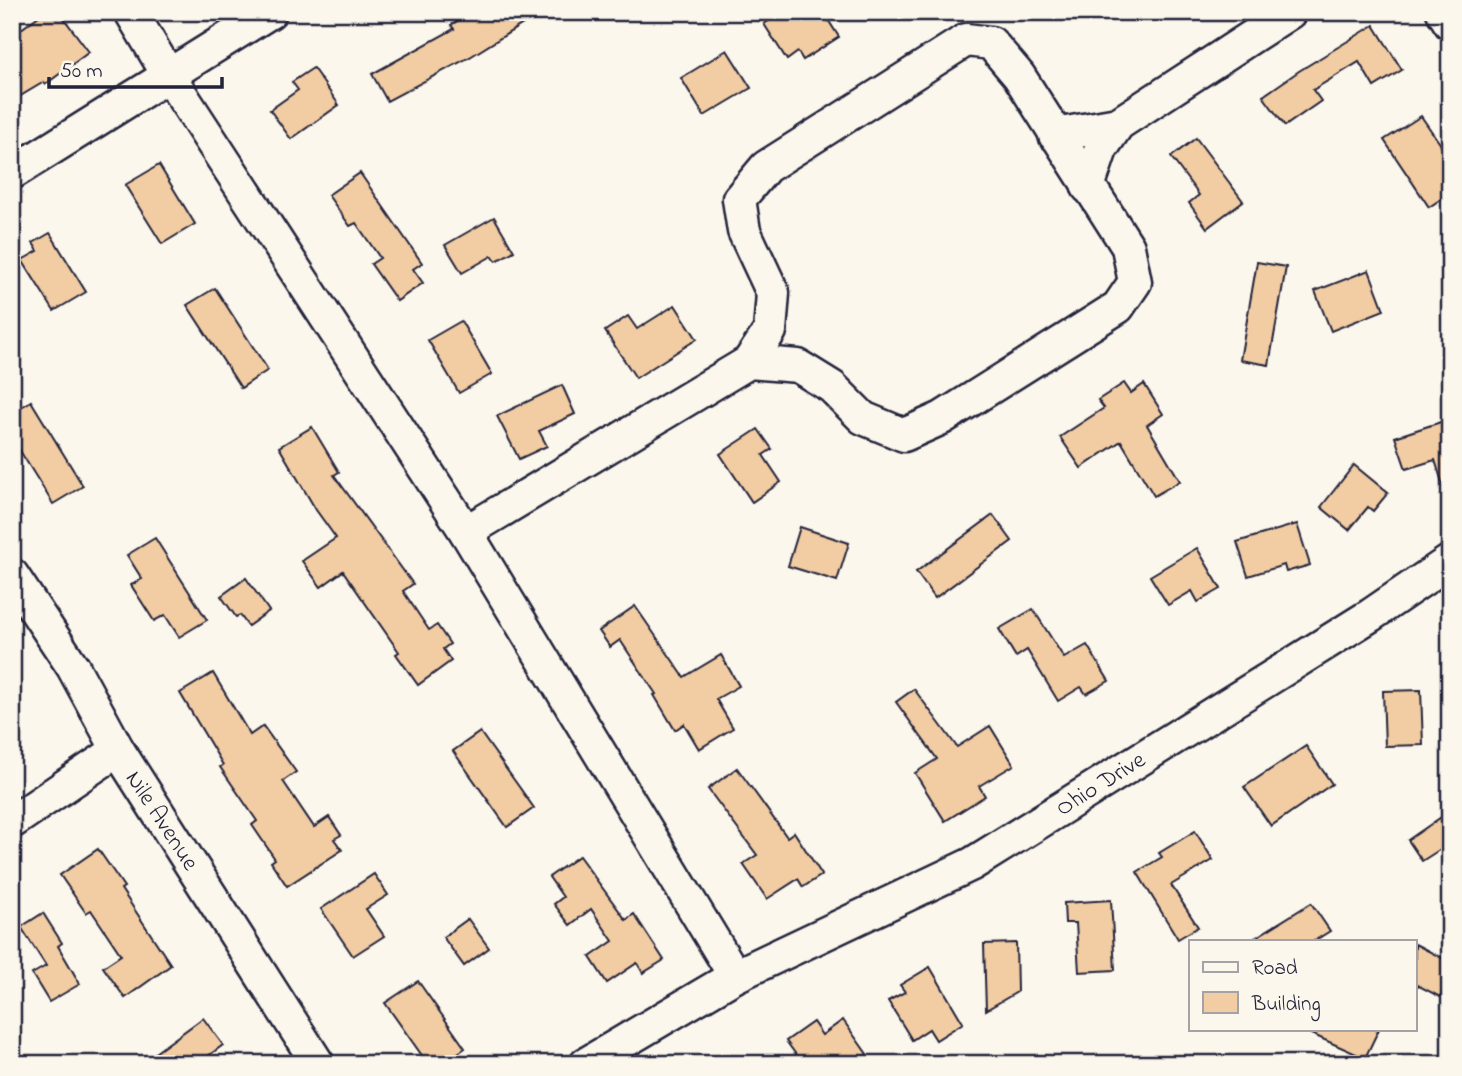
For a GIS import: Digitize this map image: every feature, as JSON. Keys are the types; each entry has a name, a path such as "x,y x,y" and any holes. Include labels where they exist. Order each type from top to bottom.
{"street":[{"path":"131,12 169,76 467,532 735,976"},
{"path":"12,173 270,12"},
{"path":"1088,187 1101,149 1118,124 1290,12"},
{"path":"1443,12 1450,23"},
{"path":"467,532 749,362 770,331 773,293 744,231 739,199 766,167 966,40 991,43 1019,76 1128,247 1135,282 1118,307 942,418 904,436 863,418 832,387 798,366 749,362"},
{"path":"1055,135 1118,124"},
{"name":"Ohio Drive","path":"586,1064 735,976 971,864 1371,615 1450,561"},
{"name":"Nile Avenue","path":"12,575 73,667 118,750 318,1064"},
{"path":"12,822 118,750"}],"building":[{"path":"44,12 59,12 89,52 46,84 44,82 12,101 12,36"},
{"path":"472,12 542,12 470,57 387,101 372,74 454,29 451,25"},
{"path":"782,12 823,12 839,37 803,60 798,52 787,60 764,24"},
{"path":"1374,25 1402,70 1374,87 1359,62 1313,90 1321,101 1285,126 1263,96"},
{"path":"727,50 751,88 704,116 681,78"},
{"path":"313,68 339,105 291,139 270,110 298,90 292,82"},
{"path":"1421,116 1450,158 1450,193 1429,207 1384,140"},
{"path":"1196,138 1243,201 1207,228 1189,203 1199,195 1171,157"},
{"path":"159,165 195,224 162,244 125,185"},
{"path":"360,173 422,263 413,269 423,283 397,301 371,264 380,258 356,223 350,226 328,195"},
{"path":"494,217 514,251 496,261 492,256 462,273 445,245"},
{"path":"50,233 86,292 54,311 22,260 38,251 33,243"},
{"path":"1257,262 1286,267 1269,365 1240,360"},
{"path":"1369,270 1384,310 1331,331 1315,291"},
{"path":"215,288 268,370 241,388 187,305"},
{"path":"675,305 697,339 636,378 605,331 628,316 637,329"},
{"path":"461,321 492,374 459,393 428,340"},
{"path":"1124,383 1131,393 1144,384 1163,414 1147,425 1180,481 1154,496 1121,441 1081,468 1060,437 1104,408 1098,400"},
{"path":"562,385 575,414 539,431 547,446 519,459 497,416"},
{"path":"31,401 83,486 53,504 12,438 12,413"},
{"path":"1450,419 1450,495 1446,495 1435,460 1406,469 1395,437"},
{"path":"312,427 339,472 334,475 413,584 403,591 429,630 437,625 450,644 443,649 451,661 418,685 396,654 399,652 343,571 321,587 302,561 336,538 279,447"},
{"path":"758,429 772,449 763,455 781,482 752,502 720,454"},
{"path":"1354,465 1388,493 1373,511 1368,507 1349,530 1321,507"},
{"path":"993,515 1012,541 935,598 916,572"},
{"path":"1297,524 1310,565 1286,572 1284,565 1248,576 1237,542"},
{"path":"800,527 849,543 837,581 788,566"},
{"path":"155,538 207,620 179,637 165,615 154,621 131,585 142,579 127,555"},
{"path":"1197,548 1221,589 1198,602 1192,591 1168,605 1150,576"},
{"path":"246,578 269,611 248,626 240,615 236,617 221,596"},
{"path":"635,606 684,677 721,655 739,686 716,699 733,728 699,749 684,724 675,730 654,695 656,694 620,640 610,647 599,631"},
{"path":"1033,609 1064,658 1087,645 1109,681 1086,694 1081,687 1058,701 1027,650 1016,657 999,629"},
{"path":"213,673 250,735 263,726 296,772 283,781 314,827 329,817 341,835 334,839 342,850 287,886 271,862 275,859 252,825 257,821 220,767 223,765 180,693"},
{"path":"914,689 957,747 990,726 1014,765 979,786 985,796 945,821 915,773 937,759 896,702"},
{"path":"1421,690 1423,745 1385,746 1383,691"},
{"path":"480,732 534,808 507,827 453,751"},
{"path":"1306,746 1332,784 1271,826 1244,787"},
{"path":"737,768 787,837 794,832 822,875 803,887 798,879 767,899 743,864 757,855 708,789"},
{"path":"1450,811 1450,843 1422,861 1408,840"},
{"path":"1195,831 1213,860 1171,885 1198,927 1178,939 1137,872 1162,857 1159,853"},
{"path":"98,849 171,965 125,998 103,967 121,955 91,910 86,913 60,875"},
{"path":"579,856 626,920 634,914 664,960 643,973 637,963 607,983 590,957 613,941 591,909 570,925 554,904 563,897 549,877"},
{"path":"374,874 388,895 366,909 384,936 353,956 321,909"},
{"path":"1111,900 1115,970 1079,972 1076,923 1065,923 1064,903"},
{"path":"1311,903 1330,931 1316,940 1252,940"},
{"path":"43,913 62,943 58,946 80,984 49,1002 32,974 46,966 21,927"},
{"path":"468,919 489,948 464,966 443,937"},
{"path":"1016,943 1017,992 986,1010 984,944"},
{"path":"1416,945 1450,962 1450,978 1440,997 1416,985"},
{"path":"930,967 963,1023 936,1040 929,1029 912,1040 888,1001 905,992 900,985"},
{"path":"418,981 465,1048 443,1064 428,1064 385,1003"},
{"path":"203,1018 223,1045 197,1064 140,1064"},
{"path":"843,1020 867,1054 852,1064 803,1064 786,1041 813,1022 822,1035"},
{"path":"1302,1030 1379,1030 1365,1058"}]}
